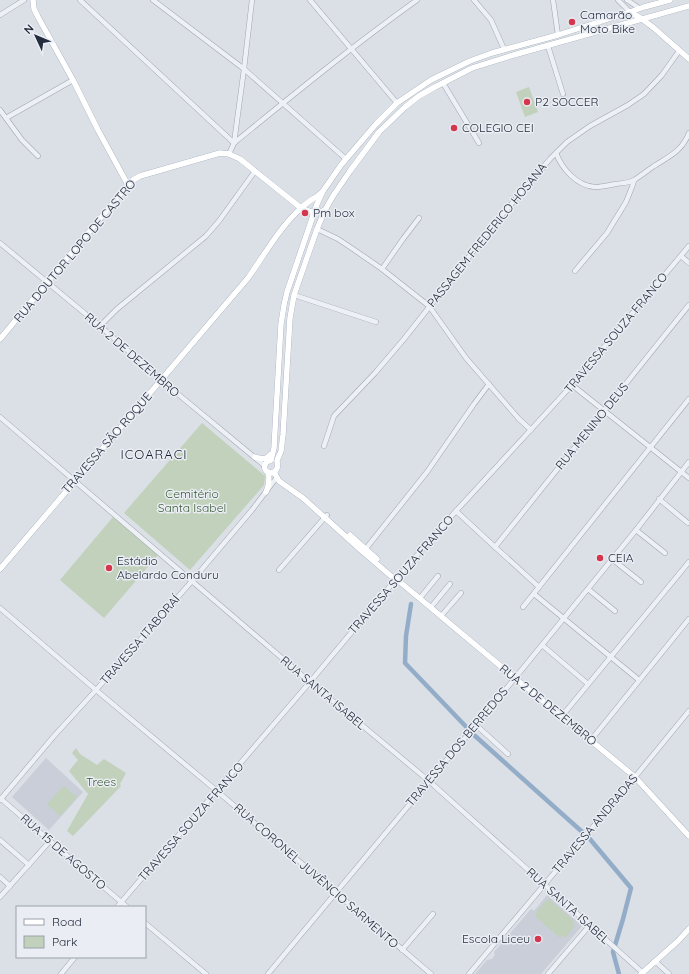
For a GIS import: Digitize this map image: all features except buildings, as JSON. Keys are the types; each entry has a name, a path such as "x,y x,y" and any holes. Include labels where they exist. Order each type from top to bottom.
{"main road":[{"path":"33,0 34,9 38,17 128,185"},
{"path":"266,492 269,477 278,468 274,461 274,448 281,324 284,305 317,204 323,191 346,158 397,103 431,80 470,60 504,49 558,35 639,8 670,0"},
{"path":"274,461 281,449 283,435 290,318 294,295 325,210 354,166 380,132 405,107 419,96 472,68 689,6"},
{"path":"639,8 644,18 689,59"},
{"path":"630,12 644,18"},
{"path":"470,60 472,68"},
{"path":"382,118 388,124"},
{"name":"RUA DOUTOR LOPO DE CASTRO","path":"0,339 133,180 146,174 220,153 229,154"},
{"path":"229,154 240,159 255,170 301,208 314,213 325,210"},
{"path":"346,158 354,166"},
{"name":"TRAVESSA SÃO ROQUE","path":"0,569 248,278 278,234 301,208 323,191"},
{"path":"255,457 262,459 266,458 271,454 274,448"},
{"path":"273,474 266,469 265,466 268,460 274,461"},
{"name":"RUA 2 DE DEZEMBRO","path":"273,474 326,516 364,551 430,607 635,777 689,836"},
{"path":"642,973 678,941 689,929"}],"street":[{"path":"0,15 24,0"},
{"path":"80,0 234,143"},
{"path":"153,0 244,69 346,158"},
{"path":"229,154 234,143 252,0"},
{"path":"310,0 397,103"},
{"path":"234,143 283,103 417,0"},
{"path":"474,0 491,20 504,49"},
{"path":"553,0 558,35"},
{"path":"618,0 630,12"},
{"path":"627,0 639,8"},
{"path":"548,46 563,94"},
{"name":"PASSAGEM FREDERICO HOSANA","path":"324,446 334,416 375,373 404,339 520,193 567,142 590,126 628,105 644,94 662,75 679,51"},
{"path":"6,118 73,80"},
{"path":"443,83 479,143"},
{"path":"0,110 22,140 38,156"},
{"path":"556,153 558,160 565,170 578,181 594,187 603,186 634,180 680,149 689,133"},
{"path":"100,326 117,309 206,236 220,221 255,170"},
{"path":"575,271 607,233 626,202 634,180"},
{"path":"382,269 403,238 419,218"},
{"path":"317,229 343,242 382,269 429,306 466,358 519,419 531,430"},
{"name":"RUA 2 DE DEZEMBRO","path":"0,243 265,466"},
{"name":"TRAVESSA SOUZA FRANCO","path":"118,906 456,511 572,385 689,246"},
{"path":"681,256 689,263"},
{"path":"294,295 376,322"},
{"name":"RUA MENINO DEUS","path":"494,547 689,305"},
{"path":"364,551 427,472 489,384"},
{"path":"572,385 689,478"},
{"path":"523,607 689,399"},
{"name":"RUA SANTA ISABEL","path":"0,417 310,682 429,781 642,973"},
{"path":"0,426 4,421"},
{"name":"TRAVESSA DOS BERREDOS","path":"268,974 515,678 636,530 689,462"},
{"name":"TRAVESSA ITABORAÍ","path":"0,799 192,581 252,510 266,492 273,474"},
{"path":"659,499 688,523"},
{"path":"456,511 539,587"},
{"path":"279,570 326,516"},
{"path":"636,530 665,554"},
{"path":"612,558 641,582"},
{"path":"562,716 689,562"},
{"path":"420,598 438,576"},
{"path":"430,607 450,584"},
{"path":"588,589 615,611"},
{"path":"441,616 461,592"},
{"path":"534,594 640,680"},
{"name":"RUA CORONEL JUVÊNCIO SARMENTO","path":"0,608 431,974"},
{"path":"591,740 689,619"},
{"path":"542,645 588,684"},
{"name":"TRAVESSA ANDRADAS","path":"468,974 689,711"},
{"path":"475,725 508,754"},
{"name":"RUA 15 DE AGOSTO","path":"0,799 126,906"},
{"path":"0,840 28,865"},
{"path":"0,898 50,841"},
{"path":"0,877 10,886"},
{"path":"402,950 433,914"},
{"path":"146,924 206,974"},
{"path":"548,974 590,925"},
{"path":"61,974 74,958"},
{"path":"655,960 669,974"}],"shaded area":[{"path":"46,758 83,792 49,830 12,797"},
{"name":"Escola Liceu","path":"547,895 582,926 541,974 475,974 487,960 492,959 495,955 494,952 531,909 534,911"}],"green space":[{"name":"P2 SOCCER","path":"529,87 538,112 525,117 516,92"},
{"name":"Cemitério Santa Isabel","path":"202,423 265,476 264,485 190,570 124,513"},
{"name":"Estádio Abelardo Conduru","path":"113,517 158,555 104,618 60,580"},
{"name":"Trees","path":"76,748 80,754 97,765 104,759 126,773 120,784 121,786 73,836 67,831 88,794 69,771 78,760 72,753"},
{"path":"64,786 77,797 60,816 47,804"},
{"path":"549,899 574,921 572,924 575,926 565,938 562,935 560,938 535,916 537,914 536,912"}],"waterway":[{"path":"411,604 406,636 405,663 474,735 589,838 631,888 613,952 619,974"}],"place":[{"name":"Camarão Moto Bike","path":"572,22"},
{"name":"P2 SOCCER","path":"527,102"},
{"name":"COLEGIO CEI","path":"454,128"},
{"name":"Pm box","path":"305,213"},
{"name":"CEIA","path":"600,558"},
{"name":"Estádio Abelardo Conduru","path":"109,568"},
{"name":"Escola Liceu","path":"538,939"}],"district":[{"name":"ICOARACI","path":"154,454"}]}
